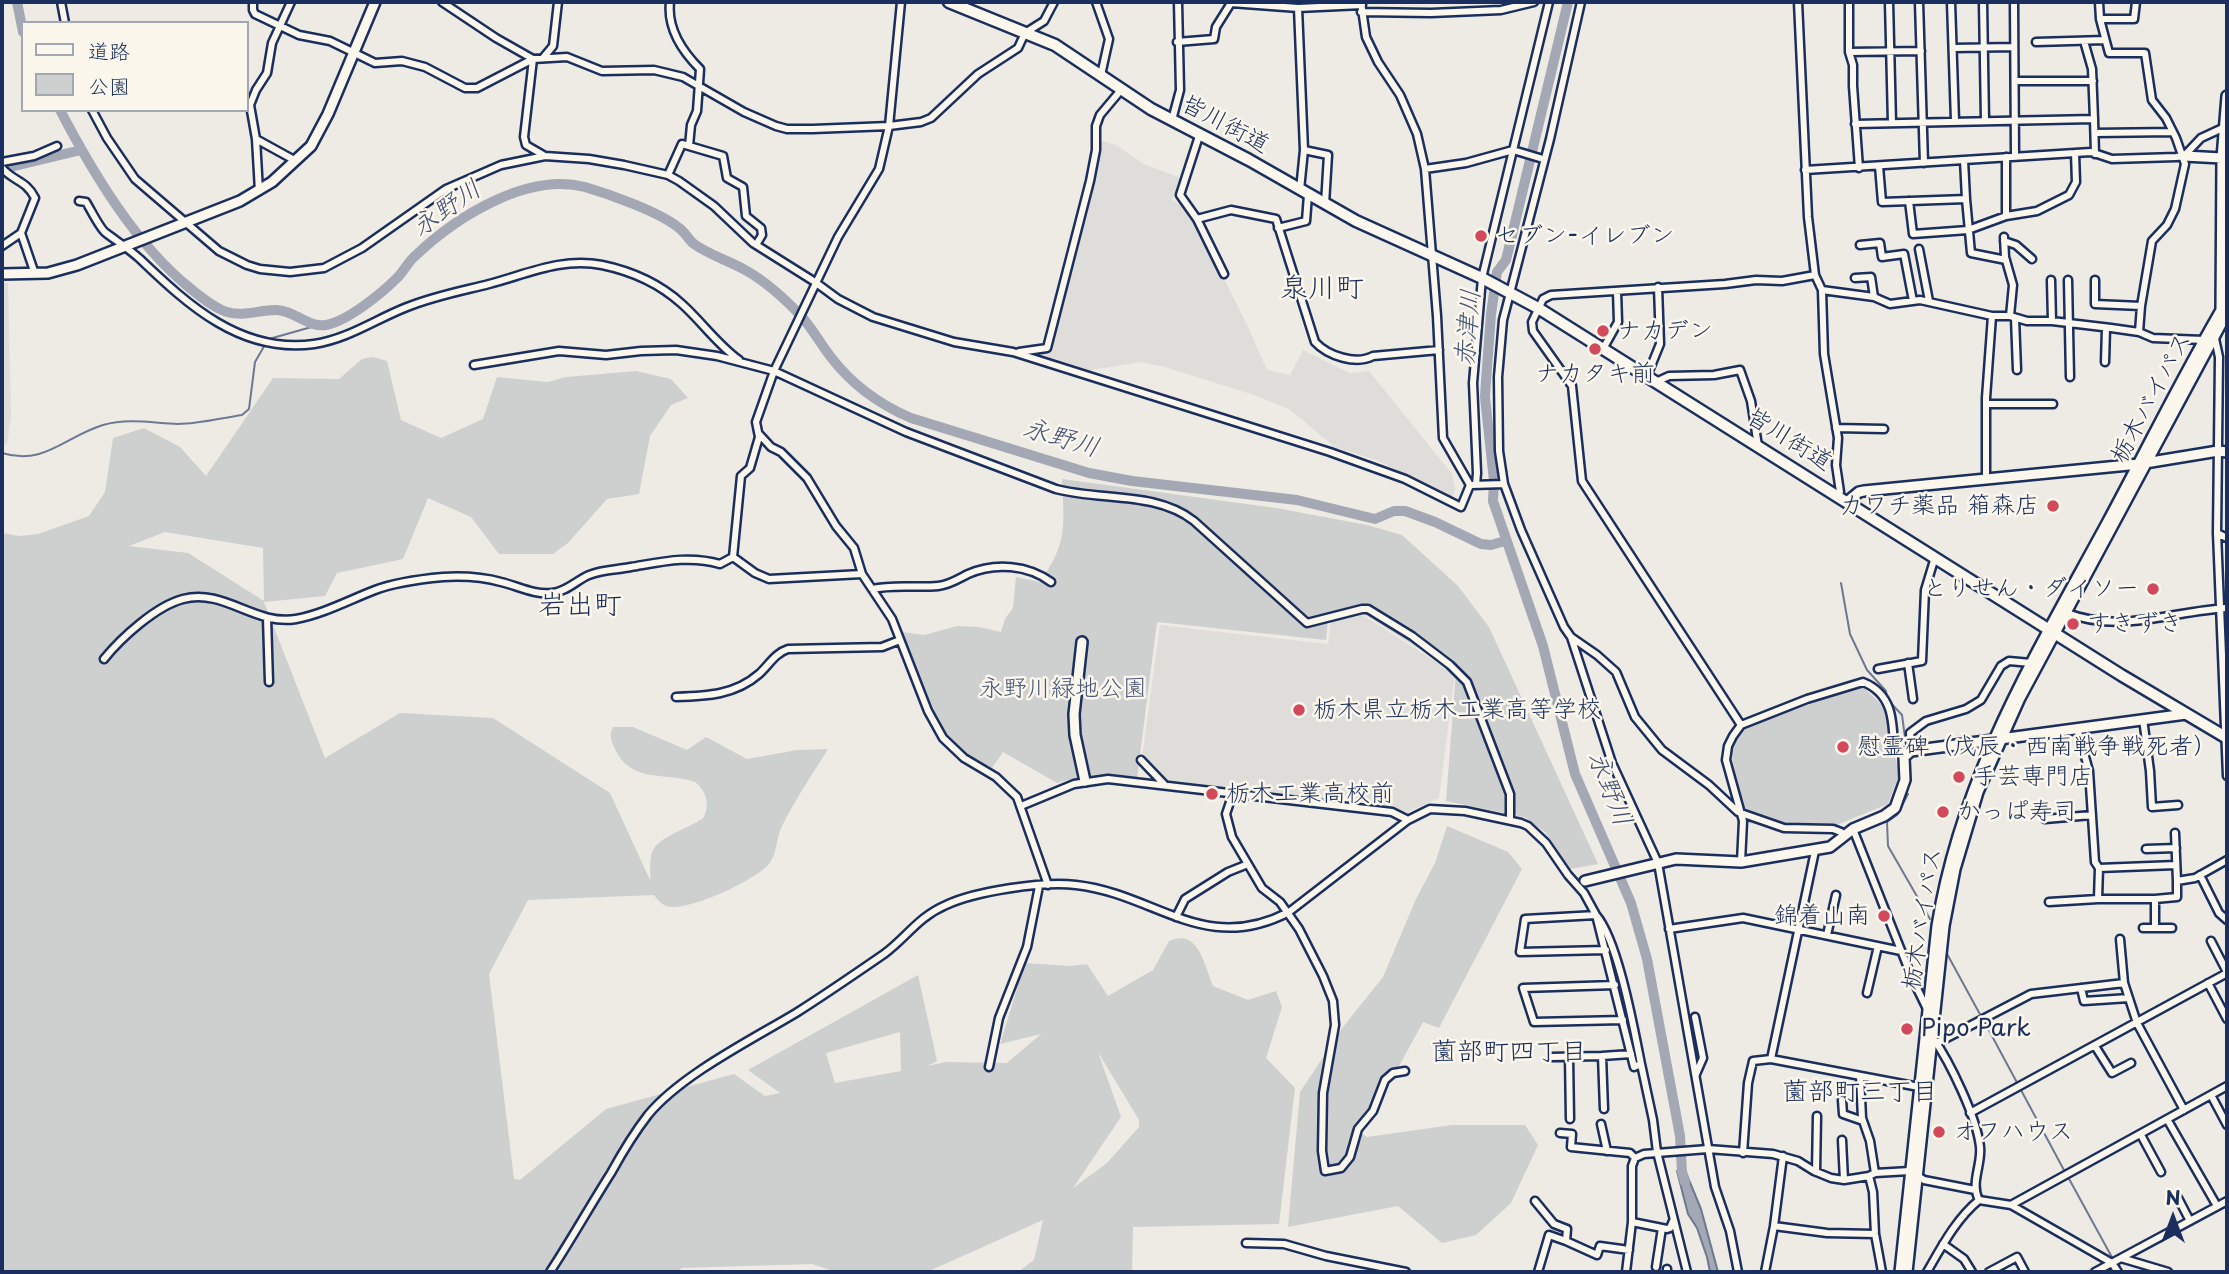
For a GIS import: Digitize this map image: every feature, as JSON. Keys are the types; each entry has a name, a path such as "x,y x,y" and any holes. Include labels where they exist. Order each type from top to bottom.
{"main road":[{"path":"2,274 35,274 78,265 259,191 311,146 375,2"},
{"name":"皆川街道","path":"949,2 1062,49 1121,90 1325,204 1373,230 1484,279 1538,308 2186,714 2226,736"},
{"path":"2224,311 2222,158 2227,96"},
{"path":"2184,156 2222,158"},
{"name":"栃木バイパス","path":"1907,1272 1919,1087 1932,1032 1928,1011 1937,926 1947,869 1971,792 2031,663 2067,614 2204,341 2221,323 2227,300"},
{"name":"栃木バイパス","path":"1900,1272 1944,926 1955,869 1978,792 1997,739 2224,311"},
{"path":"1847,502 1864,491 2143,463 2223,451"},
{"path":"1082,642 1074,714 1075,735 1085,781"},
{"path":"1580,881 1684,858 1741,862 1829,847 1853,829 1884,816 1895,808 1905,780 1904,757 1909,752 2186,714"}],"street":[{"path":"61,2 65,21"},
{"path":"253,2 255,14 299,35 330,41 375,63 402,61 425,67 465,88 477,88 533,59 567,57 602,71 654,69 683,77 744,112 787,130 888,126 921,122 931,118 978,74 1018,48 1025,33 1044,21 1054,2"},
{"path":"259,191 256,139 250,105 267,73 272,43 291,2"},
{"path":"442,2 533,59"},
{"path":"543,58 553,46 558,2"},
{"path":"670,2 670,22 686,55 700,69 697,111 691,125 690,146"},
{"path":"901,2 888,126 879,169 838,237 816,282 774,371 756,422 759,434 807,478 836,526 854,548 862,574 886,607 928,711 943,738 964,758 1008,787 1021,806 1048,885"},
{"path":"1096,2 1110,39 1101,75"},
{"path":"1172,120 1180,90 1178,2"},
{"path":"1177,43 1214,39 1216,27 1231,3 1298,8 1361,6 1431,13 1501,10 1534,2"},
{"path":"93,112 135,179 183,224 219,251 247,265 274,271 310,271 324,268 362,248 415,209 457,184 501,165 545,156 589,159 668,175 714,206 756,245 838,299 887,323 954,342 1013,352 1330,452 1405,479 1461,507 1476,485 1478,473 1473,383 1484,279 1549,2"},
{"path":"1572,2 1581,3 1508,291 1499,347 1499,451 1503,484 1564,627 1571,637 1608,753 1654,864 1669,929 1705,1150 1730,1231 1738,1272"},
{"path":"1798,2 1805,170 1815,275 1822,290 1824,354 1836,428 1836,465 1840,492 1837,495"},
{"path":"1849,2 1849,52 1853,65 1858,168"},
{"path":"1889,2 1892,123"},
{"path":"1919,2 1924,163"},
{"path":"1951,2 1955,121"},
{"path":"1983,2 1985,121"},
{"path":"2014,2 2015,156"},
{"path":"2099,2 2100,19 2109,53 2145,53 2151,100 2173,132 2185,164 2175,209 2167,225 2152,241 2139,332"},
{"path":"2100,19 2134,19 2136,2"},
{"path":"1361,6 1370,48 1411,117 1425,169 1443,438 1476,485"},
{"path":"1278,228 1306,221 1298,8"},
{"path":"2036,42 2105,40"},
{"path":"2084,41 2092,69 2095,154"},
{"path":"1952,48 2014,47"},
{"path":"1849,52 1921,51"},
{"path":"533,59 524,137 526,145 545,156"},
{"path":"2015,81 2093,81"},
{"path":"1013,352 1047,348 1090,181 1096,150 1096,126 1100,115 1121,90"},
{"path":"1855,124 2094,119"},
{"path":"1805,170 2075,153 2095,154 2112,159 2184,156 2201,138 2226,127"},
{"path":"2095,133 2173,132"},
{"path":"1200,134 1180,195 1197,219 1224,274"},
{"path":"256,139 296,161"},
{"path":"668,175 682,144 723,156 727,178 743,187 746,216 761,228 756,245"},
{"path":"2,162 33,156 57,146"},
{"path":"1304,150 1328,155 1325,204"},
{"path":"1425,169 1466,163 1514,150 1541,157"},
{"path":"1909,201 1913,234 1968,230 2006,216 2037,211 2069,195 2076,182 2075,153"},
{"path":"2006,157 2006,216"},
{"path":"1964,160 1970,253 2006,260"},
{"path":"1879,166 1882,202 1966,199"},
{"path":"2,168 10,177 26,184 35,198 21,233 2,246"},
{"path":"79,201 86,202 105,233 129,246 184,301 222,327 260,341 314,344 346,335 408,306 444,293 569,263 601,265 632,273 671,295 723,348 743,362"},
{"path":"1197,219 1231,210 1276,219 1315,342 1322,349 1356,361 1373,356 1439,350"},
{"path":"21,233 35,274"},
{"path":"2017,370 2012,317 2013,285 2004,239 2032,258"},
{"path":"1860,245 1880,243 1882,257 1905,254 1913,300"},
{"path":"1919,249 1929,301"},
{"path":"1741,725 1583,481 1572,386 1533,331 1531,322 1547,296 1756,280 1782,281 1815,275"},
{"path":"1855,278 1871,276 1874,297"},
{"path":"2051,280 2052,321"},
{"path":"2068,280 2070,377"},
{"path":"2095,280 2095,304 2141,306"},
{"path":"1658,287 1660,344 1652,379 1714,375 1740,370 1751,401 1758,446"},
{"path":"1822,290 1874,297 1890,303 1929,301 2026,321 2052,321 2139,332 2153,338 2204,341"},
{"path":"1604,349 1618,321 1617,291"},
{"path":"1986,478 1986,404 1992,316"},
{"path":"2105,362 2106,328"},
{"path":"2213,331 2219,365 2223,451 2217,533 2223,608 2227,776"},
{"path":"474,365 559,351 606,355 676,350 717,356 774,371 906,432 1056,489 1173,507 1194,521 1307,623 1362,609 1378,614 1450,665 1467,682 1510,794 1510,820"},
{"path":"2219,365 2227,365"},
{"path":"1986,404 2053,404"},
{"path":"1836,428 1884,429"},
{"path":"733,557 740,476 750,468 759,434"},
{"path":"1476,485 1503,484"},
{"path":"2217,533 2227,538"},
{"path":"733,557 755,573 769,579 862,574"},
{"path":"104,659 117,644 143,623 166,606 181,600 212,597 250,614 289,620 316,614 379,589 442,577 484,578 537,593 554,593 587,575 608,568 670,560 705,559 720,564 733,557"},
{"path":"1878,668 1922,661 1925,590 1935,557"},
{"path":"872,589 938,586 957,581 974,572 1002,566 1035,572 1051,582"},
{"path":"2067,614 2094,622 2135,622 2149,617 2175,617 2223,608"},
{"path":"267,618 269,682"},
{"path":"1571,637 1616,672 1635,717 1662,750 1688,768 1742,814 1784,828 1838,830 1844,835"},
{"path":"676,697 719,695 736,690 761,672 780,651 882,647 900,640"},
{"path":"1741,862 1742,814 1726,760 1728,746 1741,725 1807,699 1863,682 1891,707 1894,749 1909,752 1910,733 1926,721 1966,709 1981,700 2001,666 2009,661 2031,663"},
{"path":"1908,663 1913,699"},
{"path":"2143,719 2152,807 2178,805"},
{"path":"2077,728 2089,771 2095,862 2099,868 2098,899"},
{"path":"1141,760 1164,785"},
{"path":"1021,806 1061,788 1085,781 1123,780 1392,813 1408,820"},
{"path":"1233,793 1226,814 1232,837 1262,888 1289,912 1323,976 1335,1011 1323,1093 1322,1151 1325,1171 1341,1168 1350,1157 1358,1129 1373,1111 1385,1080 1393,1073 1405,1071"},
{"path":"550,1272 648,1115 684,1084 890,949 914,925 945,905 982,894 1066,884 1090,888 1207,927 1260,925 1289,912 1408,820 1422,811 1438,808 1510,820 1528,826 1554,854 1568,876 1580,881 1608,933 1632,1019 1673,1218 1687,1272"},
{"path":"2045,819 2092,815"},
{"path":"1853,829 1901,951 1928,1011"},
{"path":"2049,902 2177,897 2175,833"},
{"path":"2146,849 2176,848"},
{"path":"1771,1059 1815,851"},
{"path":"2177,881 2200,875 2227,860"},
{"path":"1177,917 1185,899 1228,872 1248,864"},
{"path":"2099,868 2176,865"},
{"path":"2200,875 2219,913 2227,920"},
{"path":"989,1067 999,1018 1027,947 1039,886"},
{"path":"1827,935 1836,895"},
{"path":"2155,899 2155,928"},
{"path":"1596,915 1634,1067 1641,1064"},
{"path":"1596,915 1525,919 1520,952 1605,950"},
{"path":"1669,929 1743,918 1901,951"},
{"path":"2143,928 2172,928"},
{"path":"2120,939 2124,983 2137,1023 2184,1110"},
{"path":"1970,1114 2227,973 2211,942"},
{"path":"1867,993 1878,946"},
{"path":"1979,1200 1975,1190 1981,1162 1980,1149 1970,1114 1932,1032 2031,994 2124,983"},
{"path":"2208,983 2227,1019"},
{"path":"1615,985 1523,988 1534,1022 1623,1020"},
{"path":"2081,988 2084,1001 2129,998"},
{"path":"1695,1017 1703,1058 1695,1076"},
{"path":"2095,1046 2112,1073 2131,1063"},
{"path":"1551,1057 1631,1054"},
{"path":"1602,1056 1604,1109"},
{"path":"1569,1057 1570,1119"},
{"path":"1743,1153 1751,1067 1754,1061 1771,1059 1919,1087"},
{"path":"1860,1076 1863,1121 1870,1142 1874,1234 1882,1272"},
{"path":"2011,1205 2227,1086"},
{"path":"2211,1095 2227,1125"},
{"path":"1842,1100 1843,1114 1863,1121"},
{"path":"1816,1172 1817,1116"},
{"path":"2167,1119 2217,1206"},
{"path":"1601,1124 1607,1151"},
{"path":"1560,1132 1572,1134 1571,1147 1630,1153 1635,1158"},
{"path":"2141,1135 2161,1172"},
{"path":"1842,1140 1844,1180"},
{"path":"1635,1158 1661,1152 1705,1150 1783,1156 1816,1172 1844,1180 1872,1174 1914,1173 1924,1180 1975,1190"},
{"path":"1765,1272 1783,1156"},
{"path":"1626,1272 1632,1223 1632,1166 1635,1158"},
{"path":"2178,1198 2190,1221"},
{"path":"1535,1200 1554,1224 1567,1229 1566,1241"},
{"path":"1927,1272 1942,1244 1966,1210 1979,1200 2011,1205 2112,1263 2118,1272"},
{"path":"2095,1272 2227,1200"},
{"path":"1632,1223 1670,1228 1673,1218"},
{"path":"1774,1226 1828,1233 1874,1234"},
{"path":"1656,1267 1662,1228"},
{"path":"1538,1272 1549,1235 1597,1255 1600,1247 1629,1250"},
{"path":"1246,1243 1284,1244 1326,1256 1406,1272"},
{"path":"1942,1244 1964,1259 1972,1272"},
{"path":"1989,1272 2017,1257 2025,1272"},
{"path":"2120,1258 2168,1272"}],"shaded area":[{"path":"1098,140 1116,145 1144,164 1181,178 1172,200 1179,204 1182,202 1197,225 1267,370 1290,375 1303,350 1350,373 1369,371 1452,474 1455,489 1452,497 1376,460 1335,447 1289,409 1254,395 1141,362 1079,372 1023,354 1049,349"},
{"path":"2,282 8,283 11,416 7,445 2,443"},
{"name":"栃木県立栃木工業高等学校","path":"1361,614 1455,674 1439,798 1408,812 1165,780 1142,758 1160,625 1328,644 1331,620"},
{"path":"1684,1168 1701,1209 1718,1272 1710,1272 1697,1228 1688,1214 1677,1171"}],"green space":[{"path":"373,357 387,361 401,420 441,438 483,419 497,377 548,382 566,377 636,371 671,379 688,398 671,405 650,436 639,494 607,499 568,543 553,554 499,554 471,517 428,498 403,559 337,573 325,596 264,602 325,758 400,713 493,718 610,793 650,880 651,855 656,846 703,818 707,808 706,798 695,782 649,775 629,767 613,744 613,727 633,727 687,750 706,737 747,759 797,750 828,749 786,818 769,864 736,886 704,900 676,907 664,905 654,895 528,900 489,974 514,1179 520,1180 606,1109 734,1074 765,1096 780,1093 748,1070 918,975 937,1061 927,1066 946,1062 1007,1063 1041,1034 1000,1044 1025,963 1070,966 1087,964 1108,996 1153,970 1169,941 1179,938 1194,944 1199,951 1213,986 1248,1000 1276,991 1282,1007 1266,1058 1295,1088 1279,1224 1133,1227 1132,1272 1018,1272 1034,1260 1043,1220 927,1272 836,1272 812,1264 682,1268 678,1272 2,1272 2,533 20,536 38,534 89,516 105,492 113,438 144,428 180,447 206,476 273,378 339,379 362,359","holes":["165,532 263,548 264,601 188,553 129,546","900,1032 901,1071 835,1083 826,1053","1098,1052 1139,1120 1139,1127 1107,1163 1073,1188 1121,1117"]},
{"name":"永野川緑地公園","path":"1062,479 1276,508 1367,525 1402,535 1458,586 1489,627 1598,864 1570,869 1545,832 1524,817 1446,801 1456,672 1361,612 1328,620 1326,640 1157,622 1137,778 1097,777 1057,783 1003,752 992,768 965,753 942,730 902,632 924,635 957,626 1001,632 1005,619 1013,608 1016,577 1040,582 1056,556 1063,522"},
{"path":"1862,686 1886,709 1899,775 1888,804 1817,833 1749,823 1733,781 1732,747 1745,727"},
{"path":"1447,826 1508,852 1522,869 1439,1028 1423,1022 1362,1134 1367,1137 1452,1125 1525,1125 1538,1145 1511,1203 1476,1235 1442,1243 1398,1206 1288,1227 1300,1092 1343,1027 1383,977 1416,899 1435,863"}],"waterway":[{"name":"永野川","path":"17,2 21,22"},
{"name":"永野川","path":"1568,2 1506,260 1497,272 1485,397 1494,481 1493,501 1543,646 1575,774 1631,903 1647,959 1680,1136 1685,1182"},
{"name":"永野川","path":"61,112 101,182 152,251 191,289 227,312 245,314 276,310 313,324 326,325 335,322 374,298 398,277 413,258 450,227 493,202 539,186 562,184 585,187 660,216 681,230 700,248 761,280 801,316 838,366 857,385 877,400 911,418 1089,473 1132,481 1297,500 1375,519 1394,511 1405,511 1481,544 1491,545 1505,541"},
{"path":"2,169 81,150"},
{"path":"269,339 315,326"},
{"path":"2,453 17,456 42,453 89,430 113,423 131,421 186,424 242,415 249,409 255,362 266,343"},
{"path":"1841,583 1850,634 1867,670 1886,691 1887,699 1902,715 1906,745"},
{"path":"1908,794 1897,815 1887,822 1888,846 1930,919"},
{"path":"1946,952 1982,1018"},
{"path":"1985,1023 2065,1172"},
{"path":"2068,1177 2114,1261"}],"place":[{"name":"セブン-イレブン","path":"1481,236"},
{"name":"ナカデン","path":"1603,331"},
{"name":"ナカタキ前","path":"1595,349"},
{"name":"カワチ薬品 箱森店","path":"2053,506"},
{"name":"とりせん・ダイソー","path":"2153,589"},
{"name":"すきずき","path":"2073,624"},
{"name":"栃木県立栃木工業高等学校","path":"1299,710"},
{"name":"慰霊碑（戊辰・西南戦争戦死者）","path":"1843,747"},
{"name":"手芸専門店","path":"1959,777"},
{"name":"栃木工業高校前","path":"1212,794"},
{"name":"かっぱ寿司","path":"1943,812"},
{"name":"錦着山南","path":"1884,916"},
{"name":"Pipo Park","path":"1907,1029"},
{"name":"オフハウス","path":"1939,1132"}],"district":[{"name":"泉川町","path":"1322,289"},
{"name":"岩出町","path":"580,606"},
{"name":"薗部町四丁目","path":"1509,1053"},
{"name":"薗部町三丁目","path":"1860,1093"}],"water label":[{"name":"赤津川","path":"1469,328"}]}
